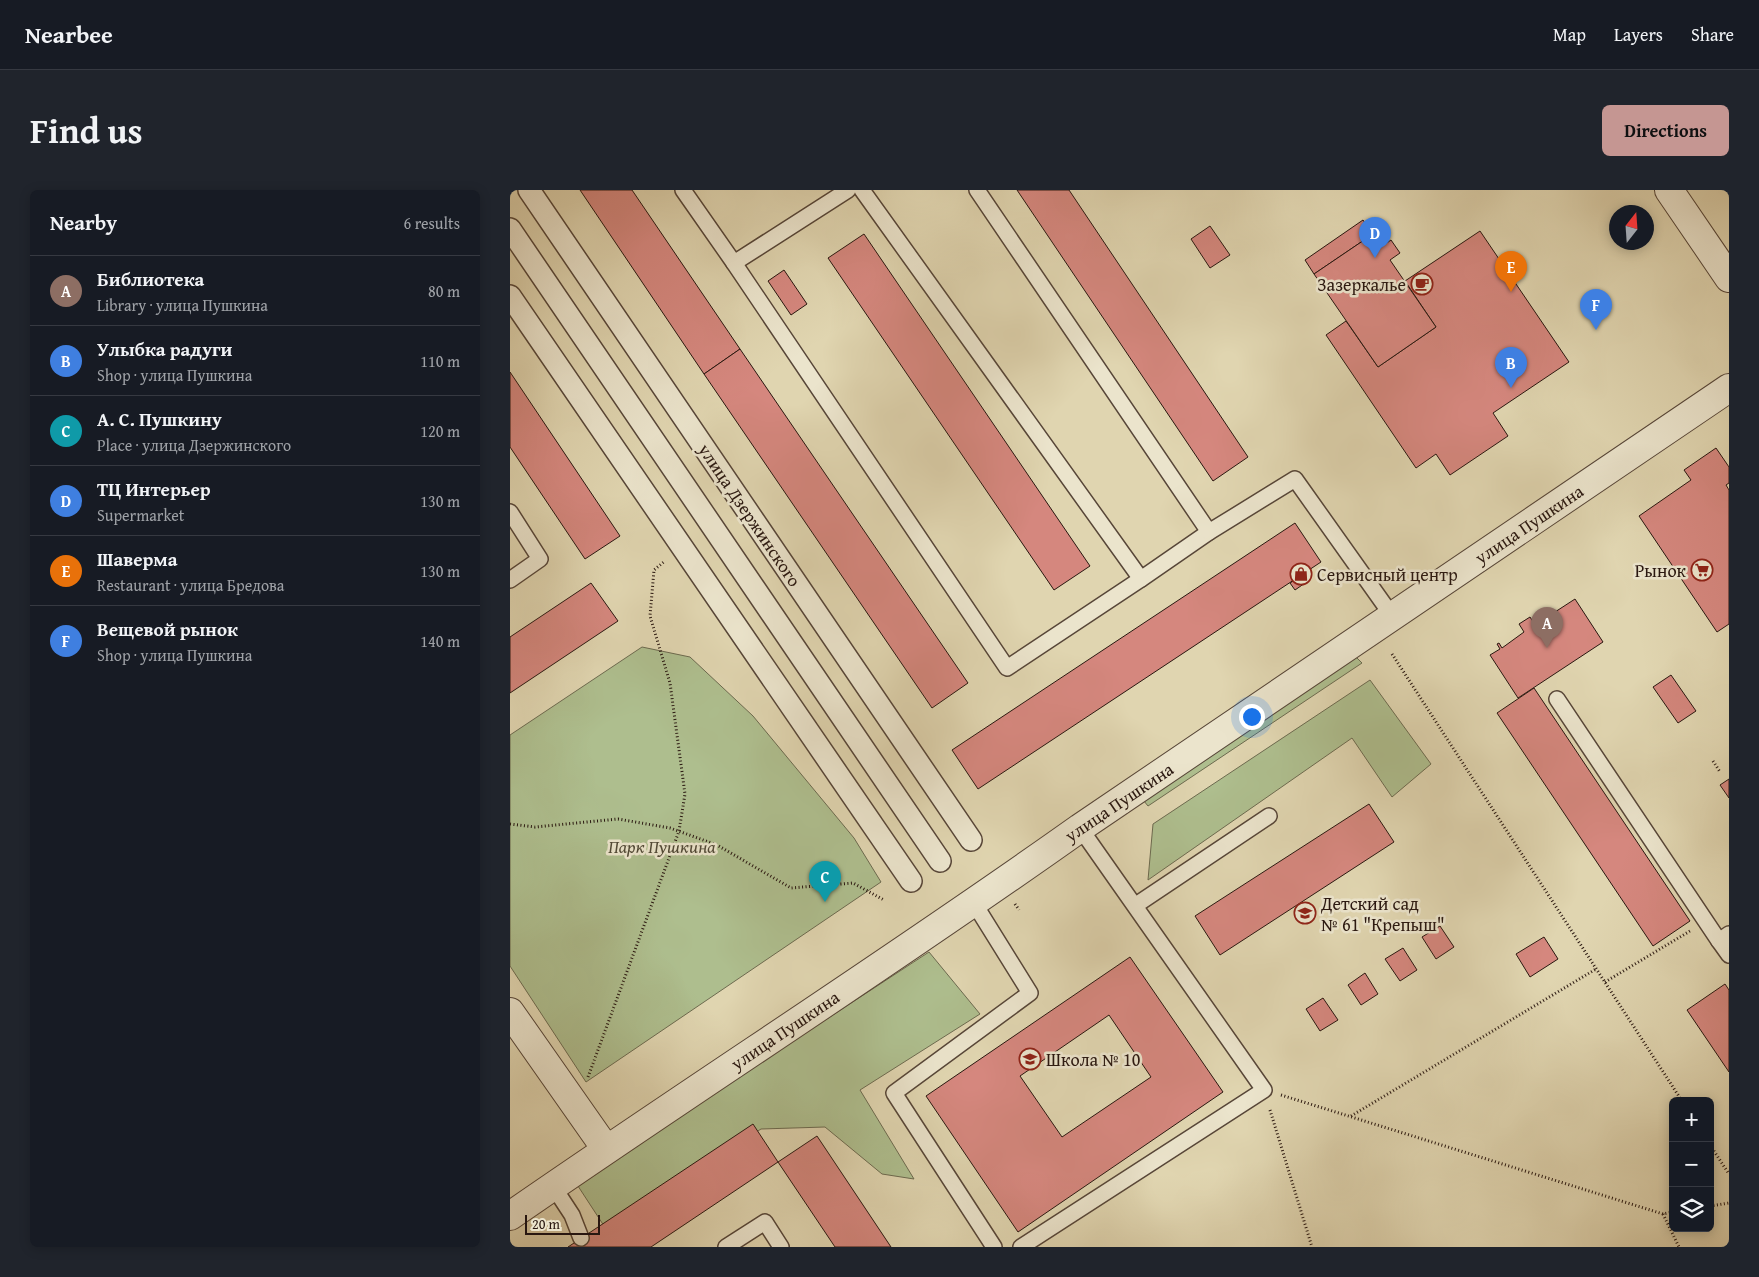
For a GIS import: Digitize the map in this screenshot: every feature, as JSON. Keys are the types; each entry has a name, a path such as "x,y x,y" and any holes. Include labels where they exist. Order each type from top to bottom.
{"street":[{"name":"улица Дзержинского","path":"529,190 971,840"},
{"path":"1669,190 1729,278"},
{"path":"510,230 940,861"},
{"path":"510,296 912,881"},
{"name":"улица Пушкина","path":"510,1216 606,1149 974,903 1080,828 1729,388"},
{"path":"510,1012 606,1149"}],"lane":[{"path":"683,190 1007,668 1209,532 1294,479 1393,616"},
{"path":"734,264 848,190"},
{"path":"862,190 1141,579"},
{"path":"977,190 1209,532"},
{"path":"510,512 540,559 510,580"},
{"path":"1557,699 1706,922 1724,938 1729,955"},
{"path":"1136,905 1269,816"},
{"path":"1022,1247 1264,1090 1136,905 1080,828"},
{"path":"974,903 1030,994 894,1093 994,1247"},
{"path":"553,1186 572,1215 581,1238"},
{"path":"726,1247 764,1222 781,1247"}],"path":[{"path":"586,1082 679,831 685,794 670,683 650,616 654,570 682,547"},
{"path":"1392,654 1679,1097"},
{"path":"1713,761 1720,772"},
{"path":"510,824 535,827 618,819 670,828 716,845 791,888 853,883 884,900"},
{"path":"1605,982 1706,922"},
{"path":"1350,1117 1596,968"},
{"path":"1264,1090 1663,1214 1669,1213"},
{"path":"1264,1090 1312,1247"},
{"path":"1714,1151 1729,1174"},
{"path":"1714,1205 1729,1202"},
{"path":"1663,1214 1679,1247"}],"green space":[{"name":"Парк Пушкина","path":"642,647 690,657 753,716 854,838 881,882 586,1082 510,966 510,735"},
{"path":"1351,652 1362,663 1148,806 1135,790"},
{"path":"1370,680 1431,764 1392,797 1352,738 1148,880 1153,824"},
{"path":"929,952 980,1014 860,1090 914,1179 882,1174 825,1127 761,1129 606,1229 576,1183"}],"building":[{"path":"580,190 632,190 740,349 704,374"},
{"path":"1017,190 1069,190 1248,457 1213,481"},
{"path":"1363,220 1373,234 1314,274 1305,260"},
{"path":"1210,226 1230,255 1210,268 1191,239"},
{"path":"1480,231 1569,362 1493,413 1508,436 1450,475 1436,454 1416,468 1326,335 1346,321 1378,367 1436,327 1405,281"},
{"path":"864,234 1090,566 1054,590 828,258"},
{"path":"1373,234 1381,247 1391,240 1400,253 1390,260 1436,327 1378,367 1314,274"},
{"path":"784,270 807,304 791,315 768,281"},
{"path":"740,349 968,683 932,708 704,374"},
{"path":"510,372 620,536 585,559 510,447"},
{"name":"Рынок","path":"1716,448 1729,467 1729,483 1726,485 1729,490 1729,624 1717,632 1639,516 1691,480 1684,470"},
{"path":"1295,523 1321,562 978,789 952,750"},
{"path":"1303,575 1308,581 1295,590 1290,583"},
{"path":"591,583 618,621 510,693 510,637"},
{"path":"1575,599 1603,642 1518,698 1490,655 1500,649 1497,644 1499,643 1502,648 1524,632 1519,624 1530,617 1535,625"},
{"path":"1671,675 1696,711 1678,723 1653,687"},
{"path":"1534,688 1690,921 1653,946 1497,713"},
{"path":"1729,779 1729,798 1720,785"},
{"path":"1369,804 1394,842 1220,955 1195,916"},
{"path":"1440,926 1454,947 1436,959 1422,937"},
{"path":"1544,937 1558,959 1530,977 1516,954"},
{"path":"1403,948 1417,970 1400,981 1385,959"},
{"path":"1130,957 1223,1092 1018,1232 926,1096","holes":["1109,1015 1151,1077 1062,1137 1020,1076"]},
{"path":"1365,973 1378,994 1361,1005 1348,985"},
{"path":"1725,984 1729,990 1729,1072 1687,1010"},
{"path":"1323,998 1338,1020 1320,1031 1306,1009"},
{"path":"753,1124 778,1162 651,1247 568,1247"},
{"path":"817,1136 891,1247 835,1247 778,1162"}],"place":[{"name":"ТЦ Интерьер","path":"1375,258"},
{"name":"Зазеркалье","path":"1422,284"},
{"name":"Шаверма","path":"1511,292"},
{"name":"Вещевой рынок","path":"1596,330"},
{"name":"Улыбка радуги","path":"1511,388"},
{"name":"Рынок","path":"1702,570"},
{"name":"Сервисный центр","path":"1301,574"},
{"name":"Библиотека","path":"1547,648"},
{"name":"А. С. Пушкину","path":"825,902"},
{"name":"Детский сад № 61 \"Крепыш\"","path":"1305,913"},
{"name":"Школа № 10","path":"1030,1059"}]}
